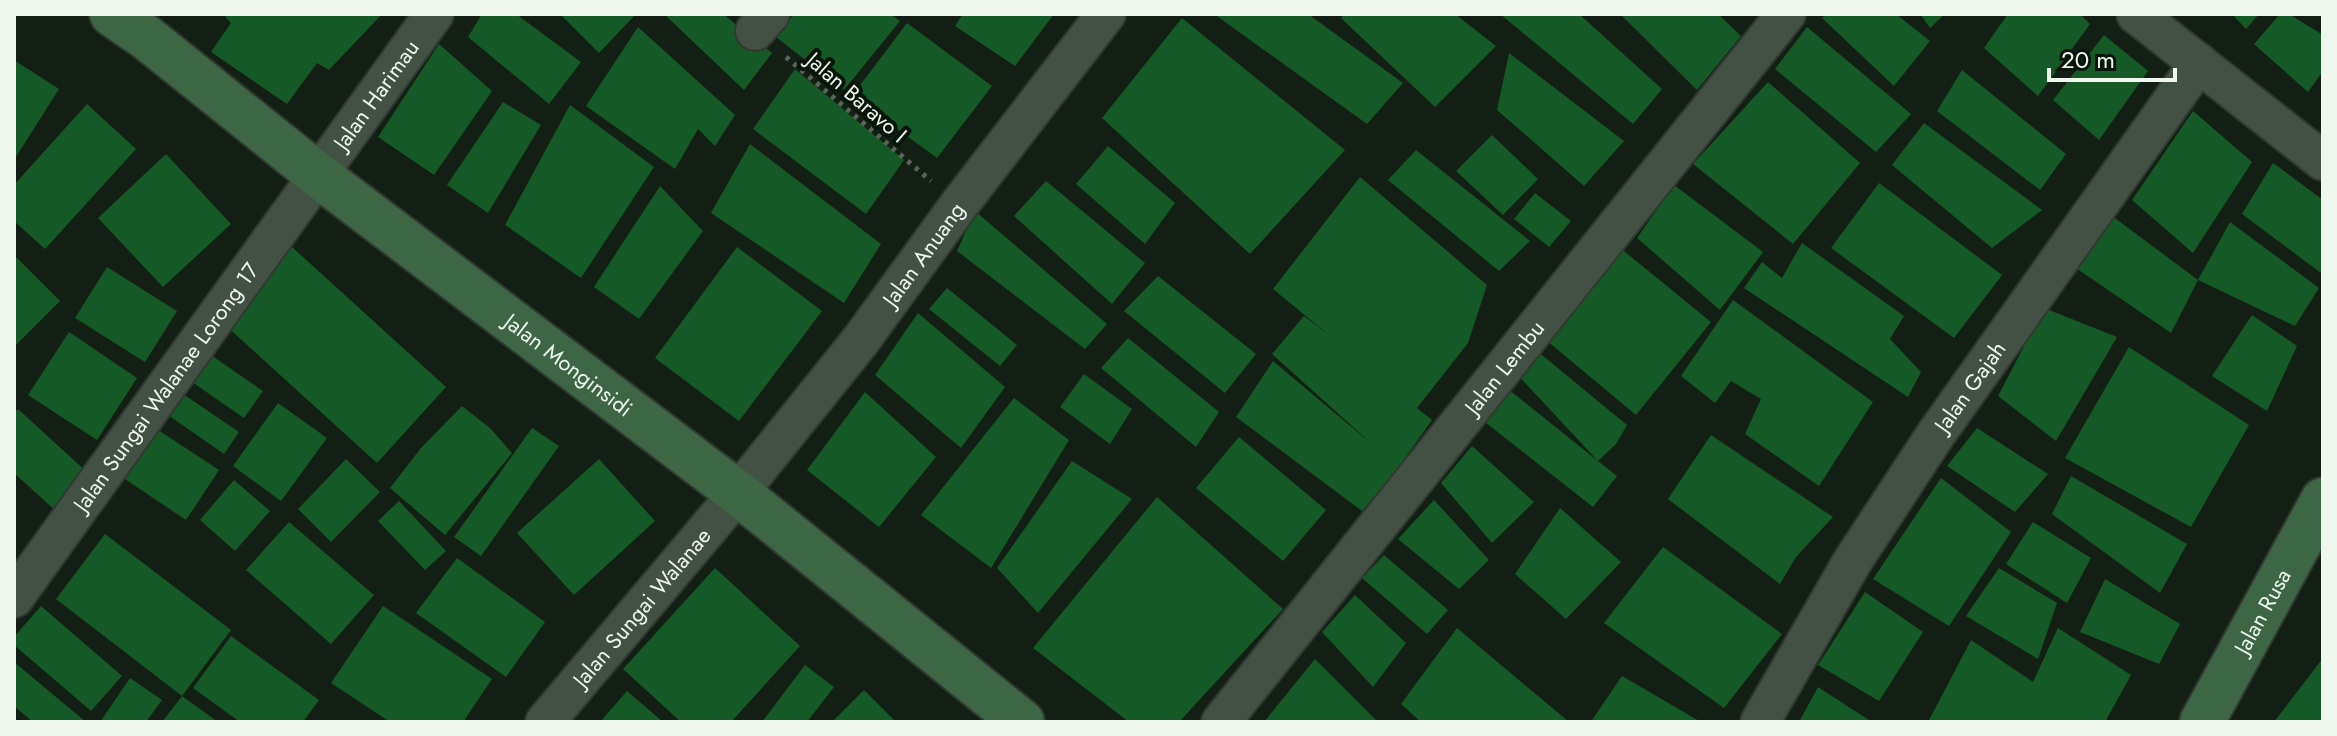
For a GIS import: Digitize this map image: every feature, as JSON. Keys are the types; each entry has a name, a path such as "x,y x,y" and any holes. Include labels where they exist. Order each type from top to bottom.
{"street":[{"name":"Jalan Monginsidi","path":"112,14 147,38 318,175 738,493 1022,722"},
{"name":"Jalan Harimau","path":"318,175 434,14"},
{"name":"Jalan Lembu","path":"1221,722 1786,14"},
{"path":"2136,14 2323,161"},
{"name":"Jalan Anuang","path":"738,493 861,340 1102,15"},
{"name":"Jalan Gajah","path":"1760,722 1852,562 1934,437 2199,63"},
{"name":"Jalan Sungai Walanae Lorong 17","path":"14,598 318,175"},
{"name":"Jalan Sungai Walanae","path":"545,722 738,493"},
{"name":"Jalan Rusa","path":"2202,722 2320,513"}],"path":[{"name":"Jalan Baravo I","path":"762,22 959,205"}],"building":[{"path":"223,14 382,14 329,70 317,63 287,104 211,52 231,23"},
{"path":"482,14 516,14 581,62 549,104 468,37"},
{"path":"560,14 636,14 599,53"},
{"path":"664,14 723,14 772,53 744,90"},
{"path":"794,14 890,14 900,21 844,90 776,37"},
{"path":"963,14 1054,14 1015,66 955,26"},
{"path":"1214,14 1308,14 1403,83 1367,124"},
{"path":"1345,14 1455,14 1496,46 1435,107 1341,18"},
{"path":"1500,14 1579,14 1662,89 1633,124"},
{"path":"1620,14 1718,14 1741,36 1697,90"},
{"path":"1826,14 1896,14 1930,41 1894,86 1822,18"},
{"path":"1920,14 1945,14 1930,28"},
{"path":"2008,14 2080,14 2090,24 2038,96 1984,48"},
{"path":"2232,14 2259,14 2246,29"},
{"path":"2280,14 2289,14 2323,35 2323,71 2308,92 2254,44"},
{"path":"1182,18 1345,150 1250,254 1102,118"},
{"path":"907,23 992,86 937,158 852,96"},
{"path":"638,27 735,115 715,146 698,129 675,169 586,106"},
{"path":"1807,27 1911,114 1876,152 1775,69"},
{"path":"2104,35 2148,71 2099,140 2053,100"},
{"path":"439,44 492,91 434,175 378,137"},
{"path":"1509,53 1624,141 1584,186 1497,110"},
{"path":"14,60 59,89 14,160"},
{"path":"795,69 904,160 866,214 753,129"},
{"path":"1962,70 2066,154 2040,190 1937,111"},
{"path":"1768,82 1860,163 1793,244 1693,164"},
{"path":"503,102 541,125 488,213 447,185"},
{"path":"87,104 136,149 45,249 14,221 14,185"},
{"path":"570,105 654,167 581,278 505,225"},
{"path":"2193,111 2252,162 2193,253 2132,200"},
{"path":"1924,123 2042,210 1992,248 1892,165"},
{"path":"1492,135 1538,179 1503,215 1456,171"},
{"path":"750,144 881,244 844,303 711,213"},
{"path":"1108,146 1175,203 1145,244 1076,184"},
{"path":"1416,150 1530,241 1499,271 1388,180"},
{"path":"166,154 231,224 163,287 98,218"},
{"path":"2273,163 2323,200 2321,273 2242,214"},
{"path":"1360,177 1487,285 1468,343 1417,408 1432,420 1362,511 1236,417 1273,361 1373,445 1272,354 1304,316 1329,335 1273,289"},
{"path":"1046,181 1145,263 1112,304 1014,216"},
{"path":"1879,183 2002,275 1954,338 1831,248"},
{"path":"1674,185 1763,252 1720,310 1637,238"},
{"path":"660,186 703,231 639,319 594,287"},
{"path":"1535,193 1571,221 1549,247 1514,219"},
{"path":"975,211 1107,324 1085,349 957,251"},
{"path":"2108,213 2198,280 2171,333 2073,266"},
{"path":"2230,222 2319,288 2295,326 2198,280"},
{"path":"1802,243 1904,316 1890,339 1921,372 1908,397 1744,288 1762,262 1782,278"},
{"path":"292,247 446,387 377,463 223,323"},
{"path":"737,247 822,311 739,421 655,358"},
{"path":"1619,247 1711,322 1636,415 1546,340"},
{"path":"14,255 60,301 14,347"},
{"path":"107,267 177,311 145,362 75,318"},
{"path":"1158,276 1256,354 1225,393 1124,311"},
{"path":"947,288 1017,345 1000,366 929,309"},
{"path":"1733,300 1873,402 1819,486 1745,434 1761,399 1731,381 1715,403 1681,376"},
{"path":"2044,308 2117,337 2056,441 1998,396"},
{"path":"918,313 1005,387 961,448 875,375"},
{"path":"2252,315 2297,346 2267,411 2212,376"},
{"path":"69,332 137,378 97,440 28,395"},
{"path":"1128,338 1219,412 1196,447 1101,368"},
{"path":"1531,346 1627,425 1616,444 1598,461 1512,369"},
{"path":"2129,347 2249,425 2191,527 2065,458"},
{"path":"211,355 263,391 244,418 192,382"},
{"path":"1084,374 1132,409 1110,444 1060,407"},
{"path":"1508,389 1617,476 1593,507 1481,419"},
{"path":"865,392 936,457 879,527 807,470"},
{"path":"183,394 239,432 224,454 168,415"},
{"path":"1014,398 1069,440 991,568 921,515"},
{"path":"278,403 327,438 281,501 233,466"},
{"path":"462,406 490,428 512,453 445,535 390,488 421,448"},
{"path":"18,409 90,475 57,512 14,473 14,413"},
{"path":"146,422 219,470 186,520 113,471"},
{"path":"532,428 559,446 481,556 454,537"},
{"path":"1977,428 2048,474 2015,512 1947,466"},
{"path":"1711,435 1833,517 1796,557 1780,584 1668,499"},
{"path":"1239,437 1326,510 1283,561 1196,488"},
{"path":"1472,446 1534,502 1492,543 1441,483"},
{"path":"346,459 380,492 331,542 298,509"},
{"path":"599,459 655,521 574,595 517,533"},
{"path":"1072,461 1132,499 1038,613 997,568"},
{"path":"2071,476 2187,544 2160,593 2052,514"},
{"path":"1941,478 2011,532 1949,626 1873,579"},
{"path":"234,480 270,511 235,551 200,520"},
{"path":"1157,497 1283,609 1179,722 1129,722 1033,648"},
{"path":"1434,500 1489,560 1459,589 1398,539"},
{"path":"399,501 446,551 425,570 378,521"},
{"path":"1560,508 1621,562 1566,619 1515,574"},
{"path":"289,522 374,595 331,644 246,570"},
{"path":"2033,522 2091,558 2067,603 2006,564"},
{"path":"105,534 231,630 182,696 56,599"},
{"path":"1663,547 1782,634 1724,708 1604,623"},
{"path":"1384,555 1448,610 1427,634 1362,578"},
{"path":"457,558 545,622 506,677 416,613"},
{"path":"715,568 800,646 731,722 681,722 623,669"},
{"path":"1999,568 2057,603 2038,659 1966,616"},
{"path":"2105,579 2180,624 2159,664 2080,632"},
{"path":"1865,592 1923,632 1879,701 1818,665"},
{"path":"1355,595 1406,643 1373,687 1322,632"},
{"path":"41,606 122,676 91,711 14,645 14,637"},
{"path":"383,606 492,679 463,722 390,722 331,683"},
{"path":"1457,628 1569,722 1421,722 1401,704"},
{"path":"2058,628 2131,675 2105,722 1928,722 1971,640 2033,682"},
{"path":"231,636 319,700 303,722 240,722 193,688"},
{"path":"2323,658 2323,722 2274,722"},
{"path":"1315,659 1378,722 1264,722"},
{"path":"14,662 86,722 33,722 14,706"},
{"path":"805,665 834,687 807,722 762,722"},
{"path":"1622,676 1701,722 1594,722 1592,720"},
{"path":"130,678 162,700 146,722 100,722"},
{"path":"1818,687 1872,722 1799,722"},
{"path":"864,690 896,722 832,722"},
{"path":"627,691 663,722 600,722"},
{"path":"182,696 218,722 162,722"}]}
